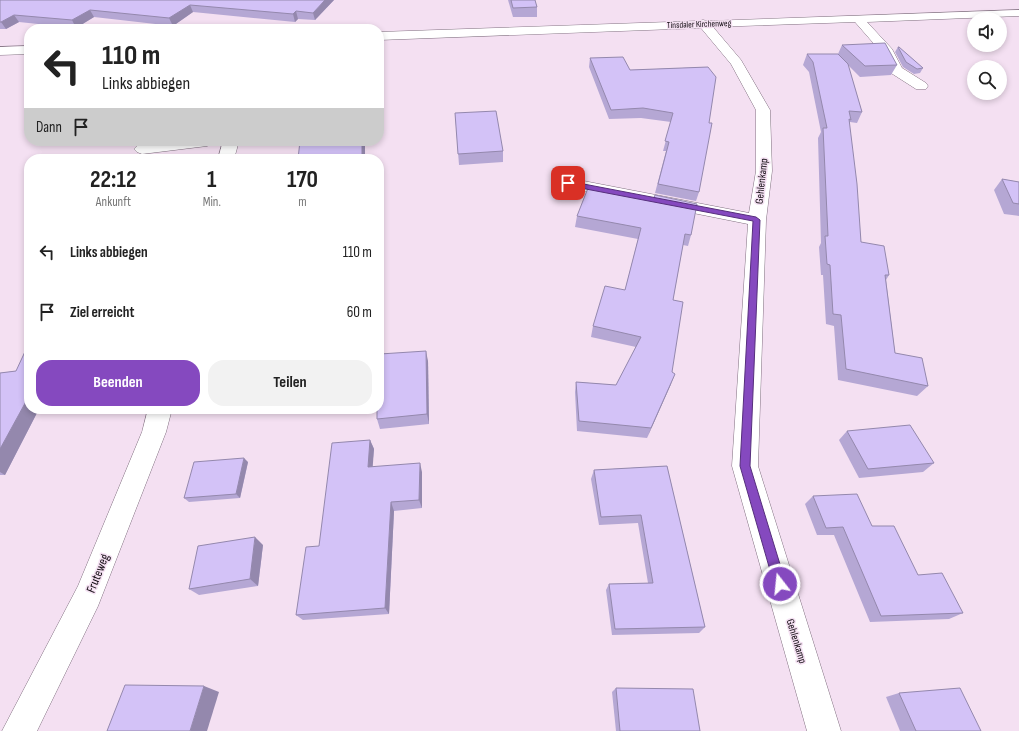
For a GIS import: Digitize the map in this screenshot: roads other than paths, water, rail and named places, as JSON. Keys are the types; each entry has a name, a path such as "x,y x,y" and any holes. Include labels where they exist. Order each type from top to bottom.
{"street":[{"name":"Tinsdaler Kirchenweg","path":"384,36 1019,13"},
{"path":"857,18 888,52 899,74 921,86"},
{"name":"Gehlenkamp","path":"703,24 737,63 763,110 764,171 756,220 745,466 824,731"},
{"path":"0,51 24,50"},
{"path":"142,148 161,146"},
{"path":"568,183 756,220"},
{"name":"Fruteweg","path":"19,731 88,596 154,432 159,414"}]}
